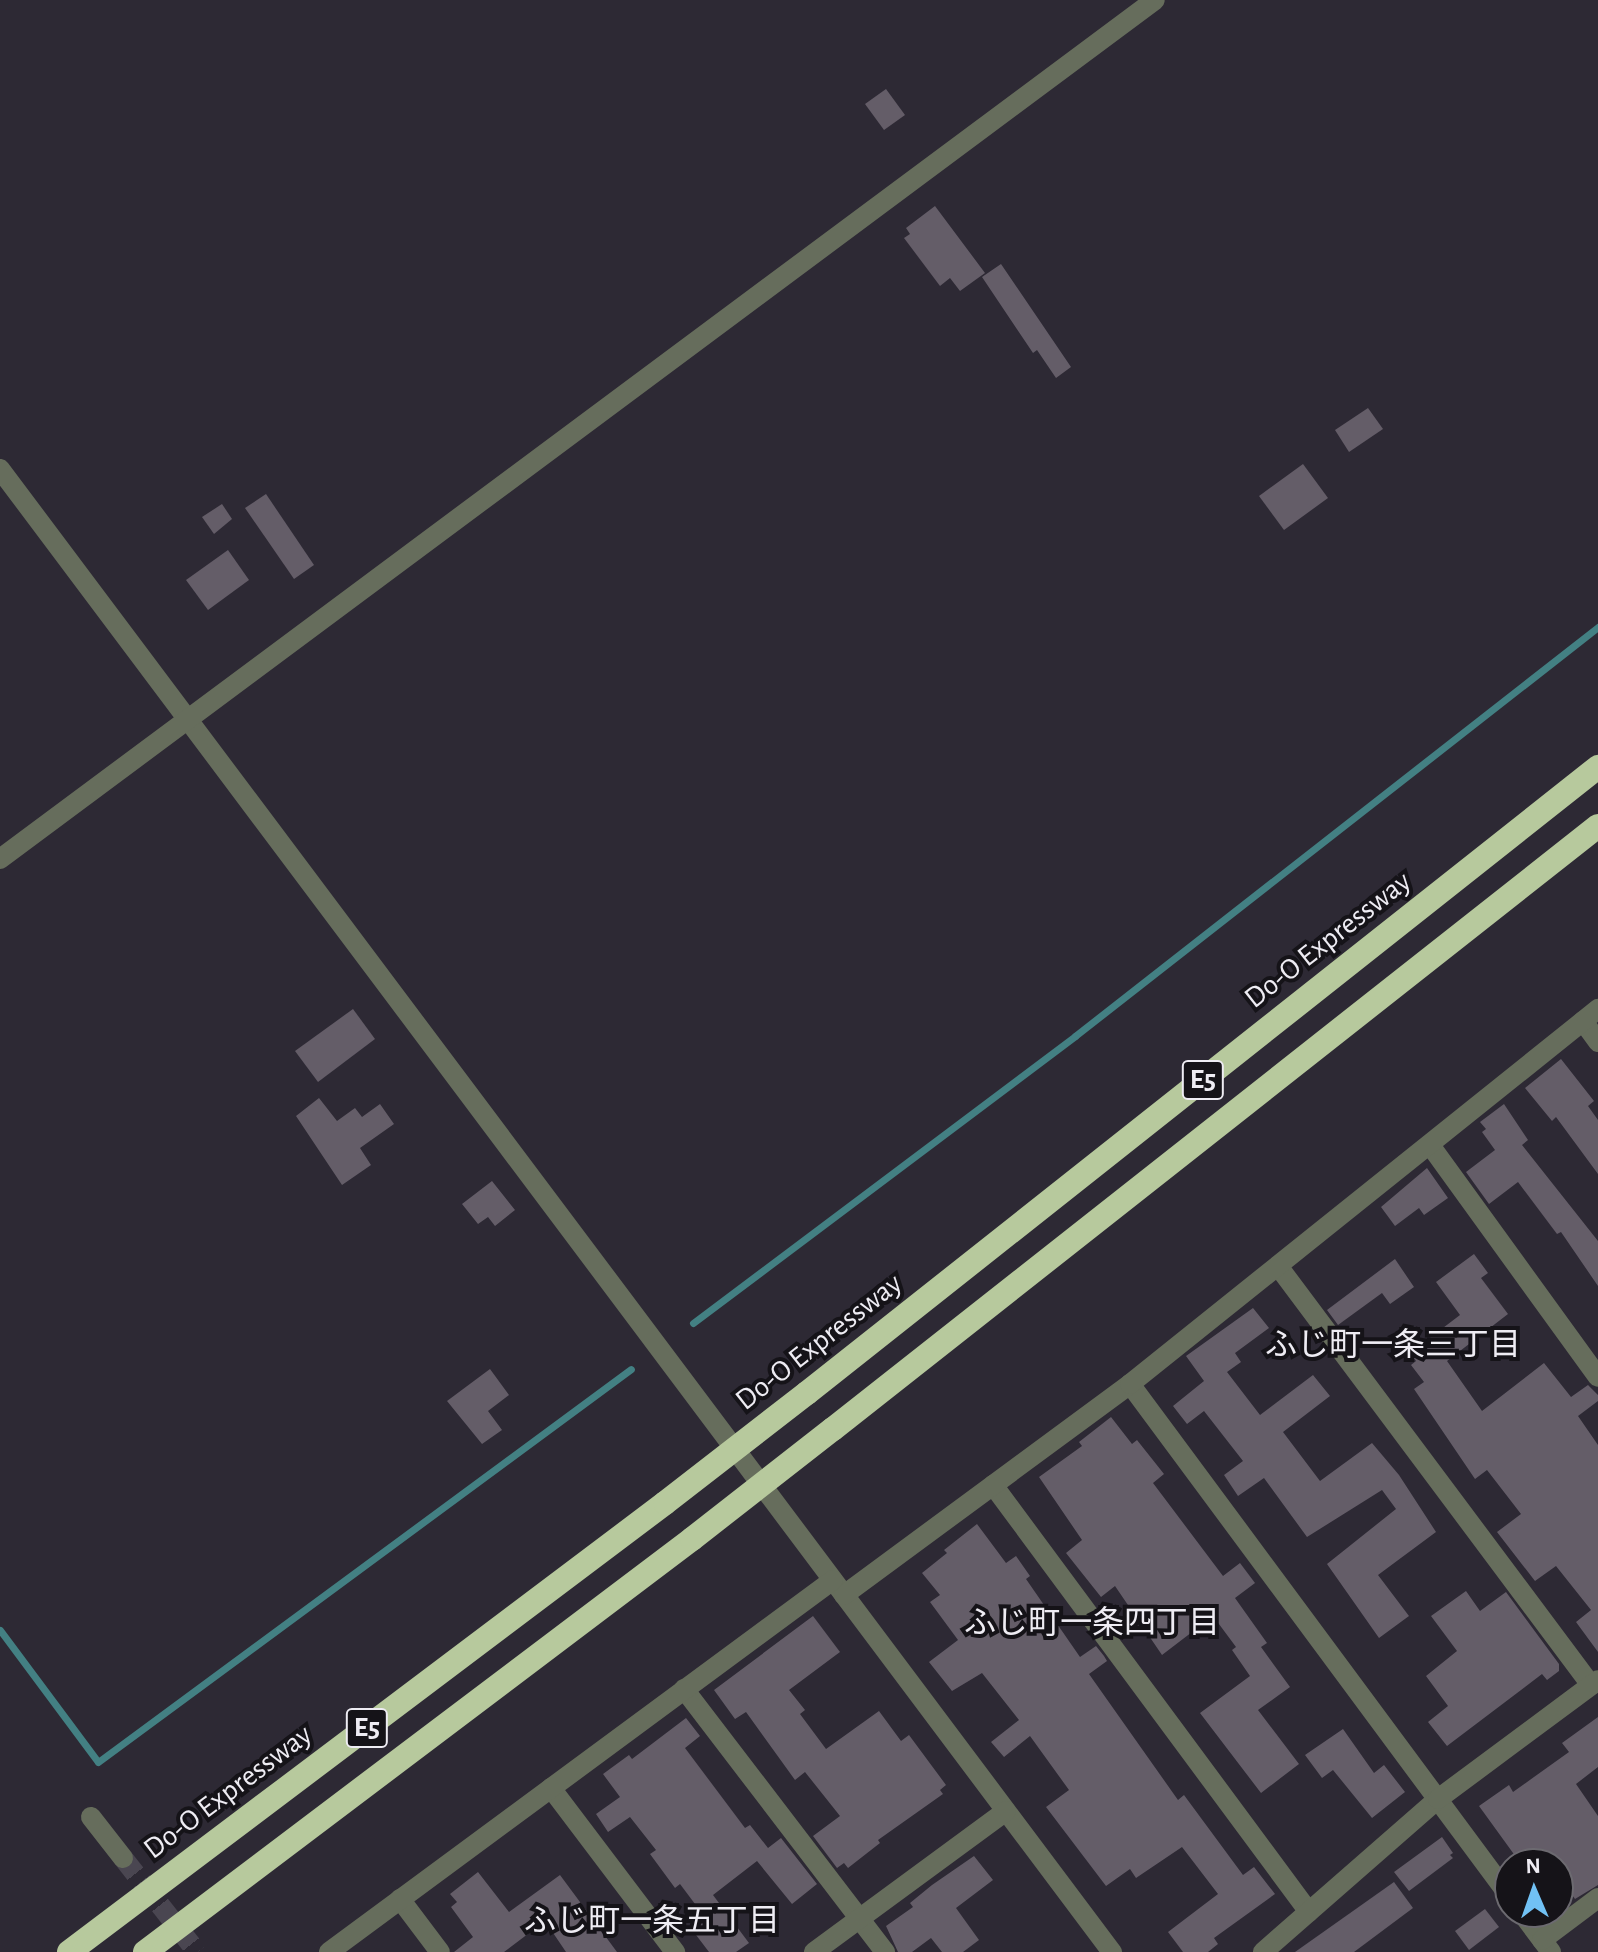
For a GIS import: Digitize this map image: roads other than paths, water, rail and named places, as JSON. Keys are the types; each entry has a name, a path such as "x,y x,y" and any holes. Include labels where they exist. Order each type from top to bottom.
{"highway":[{"name":"Do-O Expressway","path":"69,1952 807,1393 1598,767"},
{"name":"E5","path":"145,1952 692,1539 1598,826"}],"street":[{"path":"0,859 1155,0"},
{"path":"0,469 1112,1952"},
{"path":"329,1952 684,1689 993,1485 1130,1384 1590,1015 1598,1042"},
{"path":"1430,1145 1598,1377"},
{"path":"1263,1952 1438,1799 1594,1682 1278,1266"},
{"path":"1130,1384 1494,1875"},
{"path":"993,1485 1309,1912"},
{"path":"684,1689 885,1952"},
{"path":"551,1788 675,1952"},
{"path":"814,1952 1006,1811"},
{"path":"91,1817 123,1858"},
{"path":"1533,1928 1546,1946 1598,1898"},
{"path":"400,1899 440,1952"}],"waterway":[{"path":"693,1323 1075,1036 1598,627"},
{"path":"0,1630 98,1762 631,1369"}],"tunnel":[{"path":"123,1858 197,1952"}],"district":[{"name":"ふじ町一条三丁目","path":"1393,1345"},
{"name":"ふじ町一条四丁目","path":"1092,1623"},
{"name":"ふじ町一条五丁目","path":"652,1921"}]}
